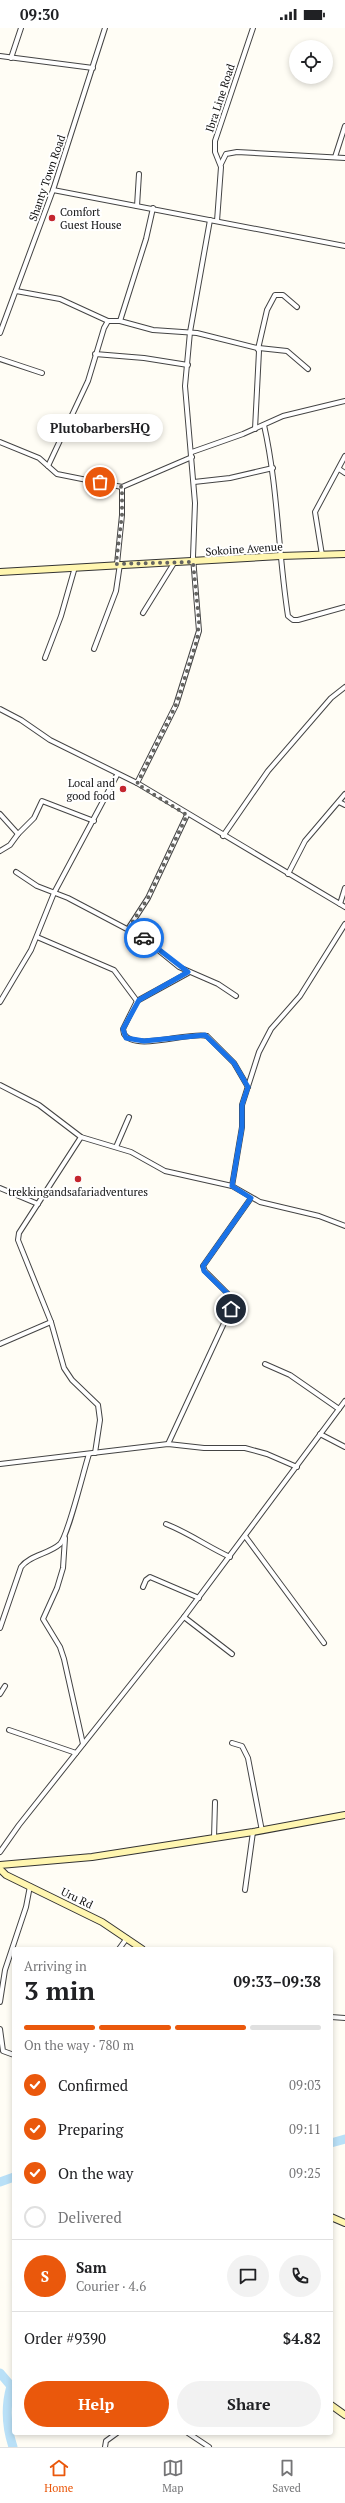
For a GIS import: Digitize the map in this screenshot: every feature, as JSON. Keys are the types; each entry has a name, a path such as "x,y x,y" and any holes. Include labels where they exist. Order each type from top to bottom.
{"street":[{"path":"11,58 21,28"},
{"name":"Shanty Town Road","path":"0,333 53,190 105,28"},
{"name":"Ibra Line Road","path":"217,221 221,164 215,152 215,140 253,28"},
{"path":"0,56 93,68"},
{"path":"335,157 345,126"},
{"path":"221,164 226,154 237,152 345,158"},
{"path":"136,206 139,174"},
{"path":"53,190 345,246"},
{"path":"120,321 146,239 153,208"},
{"path":"137,784 176,705 197,640 199,622 193,562 194,482 192,452 185,406 190,332 210,220"},
{"path":"16,291 60,299 108,321 120,321 153,330 190,332 259,348 287,350 308,369"},
{"path":"255,429 259,348 267,310 275,295 282,295 297,307"},
{"path":"48,466 84,393 95,354 108,321"},
{"path":"95,354 188,365"},
{"path":"0,359 42,372"},
{"path":"192,452 255,429 295,412 345,401"},
{"path":"264,425 273,468 280,556 288,616 291,619 298,620 345,607"},
{"path":"0,442 40,458 57,474 122,487 192,457"},
{"path":"322,555 316,512 320,499 339,469 345,456"},
{"path":"194,482 230,478 273,468"},
{"path":"339,469 345,473"},
{"path":"94,648 116,591 122,515 122,487"},
{"name":"Sokoine Avenue","path":"0,572 118,564 174,564 280,556 345,554"},
{"path":"143,613 174,564"},
{"path":"46,658 65,604 75,567"},
{"path":"223,836 268,771 331,698 345,687"},
{"path":"0,709 21,720 50,740 137,784 187,815 345,907"},
{"path":"0,1002 37,937 54,893 118,775"},
{"path":"288,874 305,840 345,794"},
{"path":"0,851 10,844 34,818 42,801 94,821"},
{"path":"339,802 345,805"},
{"path":"0,814 18,834"},
{"path":"128,929 148,898 187,815"},
{"path":"16,872 54,893 68,898 148,940 188,972 214,982 236,996"},
{"path":"340,904 345,888"},
{"path":"232,1186 242,1127 242,1105 259,1052 271,1029 300,996 345,924"},
{"path":"37,937 114,970 137,1001"},
{"path":"188,972 137,1001 123,1029 126,1038 144,1041 205,1035 234,1063 248,1087"},
{"path":"0,1085 40,1105 81,1137 135,1154 165,1171 232,1186 251,1198 270,1205 319,1216 345,1226"},
{"path":"116,1147 129,1117"},
{"path":"81,1137 19,1233 18,1240 51,1322 67,1374 98,1405 100,1420 95,1453"},
{"path":"0,1188 38,1204"},
{"path":"168,1444 232,1306 231,1297 204,1271 203,1266 251,1198"},
{"path":"0,1344 51,1322"},
{"path":"265,1364 294,1378 339,1409"},
{"path":"0,1852 230,1557 345,1401"},
{"path":"320,1434 345,1447"},
{"path":"0,1464 168,1444 204,1448 245,1448 267,1454 297,1467"},
{"path":"83,1744 60,1647 43,1619 57,1588 63,1568 65,1538 89,1454"},
{"path":"166,1524 187,1533 210,1548 230,1557"},
{"path":"245,1536 324,1643"},
{"path":"0,1628 21,1567 26,1562 52,1551 65,1538"},
{"path":"143,1587 146,1580 150,1577 198,1598"},
{"path":"184,1617 232,1654"},
{"path":"0,1694 6,1686"},
{"path":"9,1730 76,1753"},
{"path":"232,1743 239,1745 245,1750 262,1830"},
{"path":"214,1838 215,1802"},
{"path":"0,1865 92,1857 254,1832 345,1815"},
{"path":"245,1890 254,1832"},
{"name":"Uru Rd","path":"0,1870 6,1876 30,1886 102,1922 139,1947"},
{"path":"12,1947 26,1907 30,1886"},
{"path":"120,1947 126,1938"},
{"path":"0,2002 2,1981 12,1947"},
{"path":"333,2017 345,2018"},
{"path":"0,2029 3,2051 12,2054"},
{"path":"333,2219 345,2223"},
{"path":"333,2406 345,2415"},
{"path":"105,2447 106,2441 114,2435"},
{"path":"191,2435 209,2447"}],"waterway":[{"path":"333,2142 345,2139"},
{"path":"0,2182 12,2178"},
{"path":"0,2373 11,2386 7,2416 13,2447"}],"way so far":[{"path":"100,482 122,487 123,503 116,564 174,564 193,562 199,622 197,640 176,705 170,720 137,784 187,815 148,898 128,929 144,938"}],"place":[{"name":"Comfort Guest House","path":"52,218"},
{"name":"PlutobarbersHQ","path":"100,482"},
{"name":"Local and good food","path":"123,789"},
{"name":"trekkingandsafariadventures","path":"78,1179"}],"route":[{"path":"144,938 175,965 188,972 137,1001 123,1029 126,1038 144,1041 183,1038 201,1034 205,1035 209,1037 234,1063 248,1087 241,1110 242,1127 236,1170 232,1186 251,1198 209,1255 203,1266 204,1271 231,1297 231,1309"}]}
